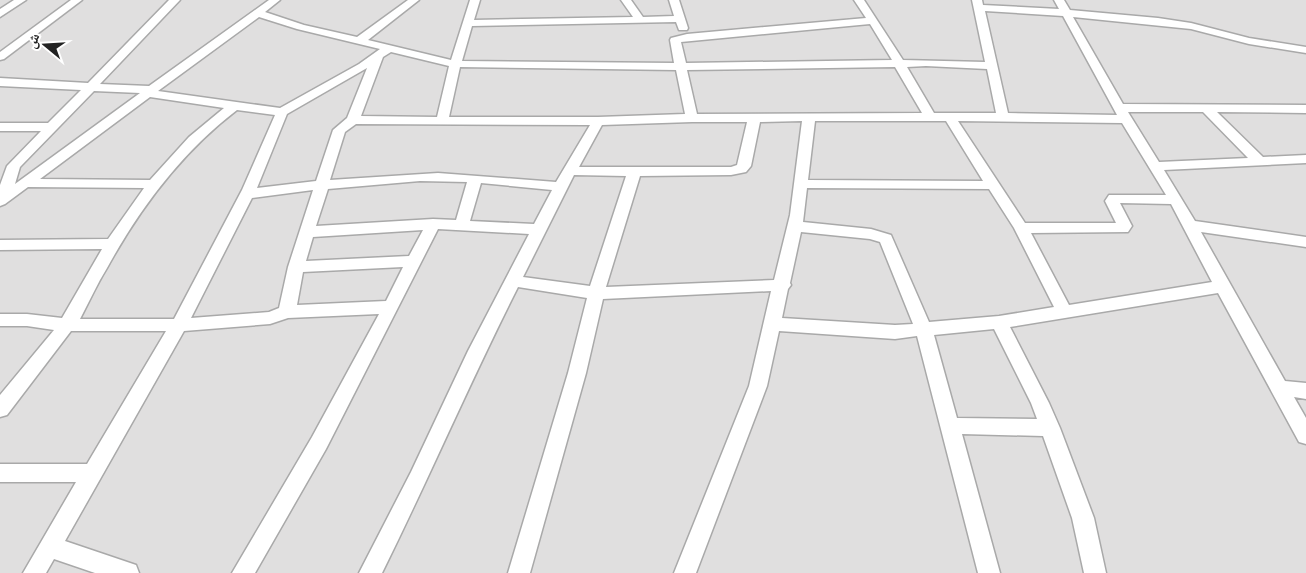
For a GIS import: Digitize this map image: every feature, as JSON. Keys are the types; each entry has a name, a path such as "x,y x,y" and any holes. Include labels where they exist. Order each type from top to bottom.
{"street":[{"path":"0,14 21,0"},
{"path":"0,57 77,0"},
{"path":"1,200 14,166 175,0"},
{"path":"1,200 275,0"},
{"path":"359,41 414,0"},
{"path":"442,121 455,64 476,0"},
{"path":"626,0 642,21"},
{"path":"674,0 687,37"},
{"path":"859,0 931,118"},
{"path":"1003,117 979,4 1063,6 1191,26 1249,41 1306,50"},
{"path":"1063,6 1123,114 1175,200 1306,436"},
{"path":"257,13 301,27 359,41 383,52 455,64 682,67 899,64 992,66"},
{"path":"468,23 680,20"},
{"path":"692,118 682,67 674,42 678,38 873,21"},
{"path":"34,573 179,325 247,194 282,112 383,52"},
{"path":"287,312 296,267 339,130 353,120 383,52"},
{"path":"0,82 150,90 153,94 282,112"},
{"path":"0,409 67,325 114,244 154,184 189,142 235,106"},
{"path":"1207,109 1260,161"},
{"path":"353,120 950,118 1123,114 1207,109 1306,110"},
{"path":"247,194 321,185 422,177 475,180 565,179 634,172 731,171 742,169 744,166 754,118"},
{"path":"685,573 758,386 783,285 795,226 809,118"},
{"path":"950,118 1021,228 1064,311"},
{"path":"370,573 418,479 512,280 598,120"},
{"path":"0,127 50,127"},
{"path":"1155,166 1306,159"},
{"path":"519,573 577,373 596,293 634,172"},
{"path":"462,224 475,180"},
{"path":"24,183 154,184"},
{"path":"801,184 993,185"},
{"path":"1021,228 1123,228 1125,226 1123,220 1112,201 1114,198 1175,200"},
{"path":"307,232 433,224 539,228"},
{"path":"243,573 319,443 433,224"},
{"path":"1188,225 1306,242"},
{"path":"795,226 871,234 886,239 924,330 989,573"},
{"path":"0,245 114,244"},
{"path":"296,267 414,260"},
{"path":"512,280 596,293 783,285"},
{"path":"773,324 871,332 924,330 999,322 1223,286"},
{"path":"0,320 28,320 67,325 179,325 270,318 287,312 391,307"},
{"path":"999,322 1040,403 1050,428 1083,518 1095,573"},
{"path":"1279,388 1306,392"},
{"path":"950,426 1050,428"},
{"path":"0,473 94,473"},
{"path":"50,547 128,573"}],"shaded area":[{"path":"0,0 1306,0 1306,573 0,573"}]}
